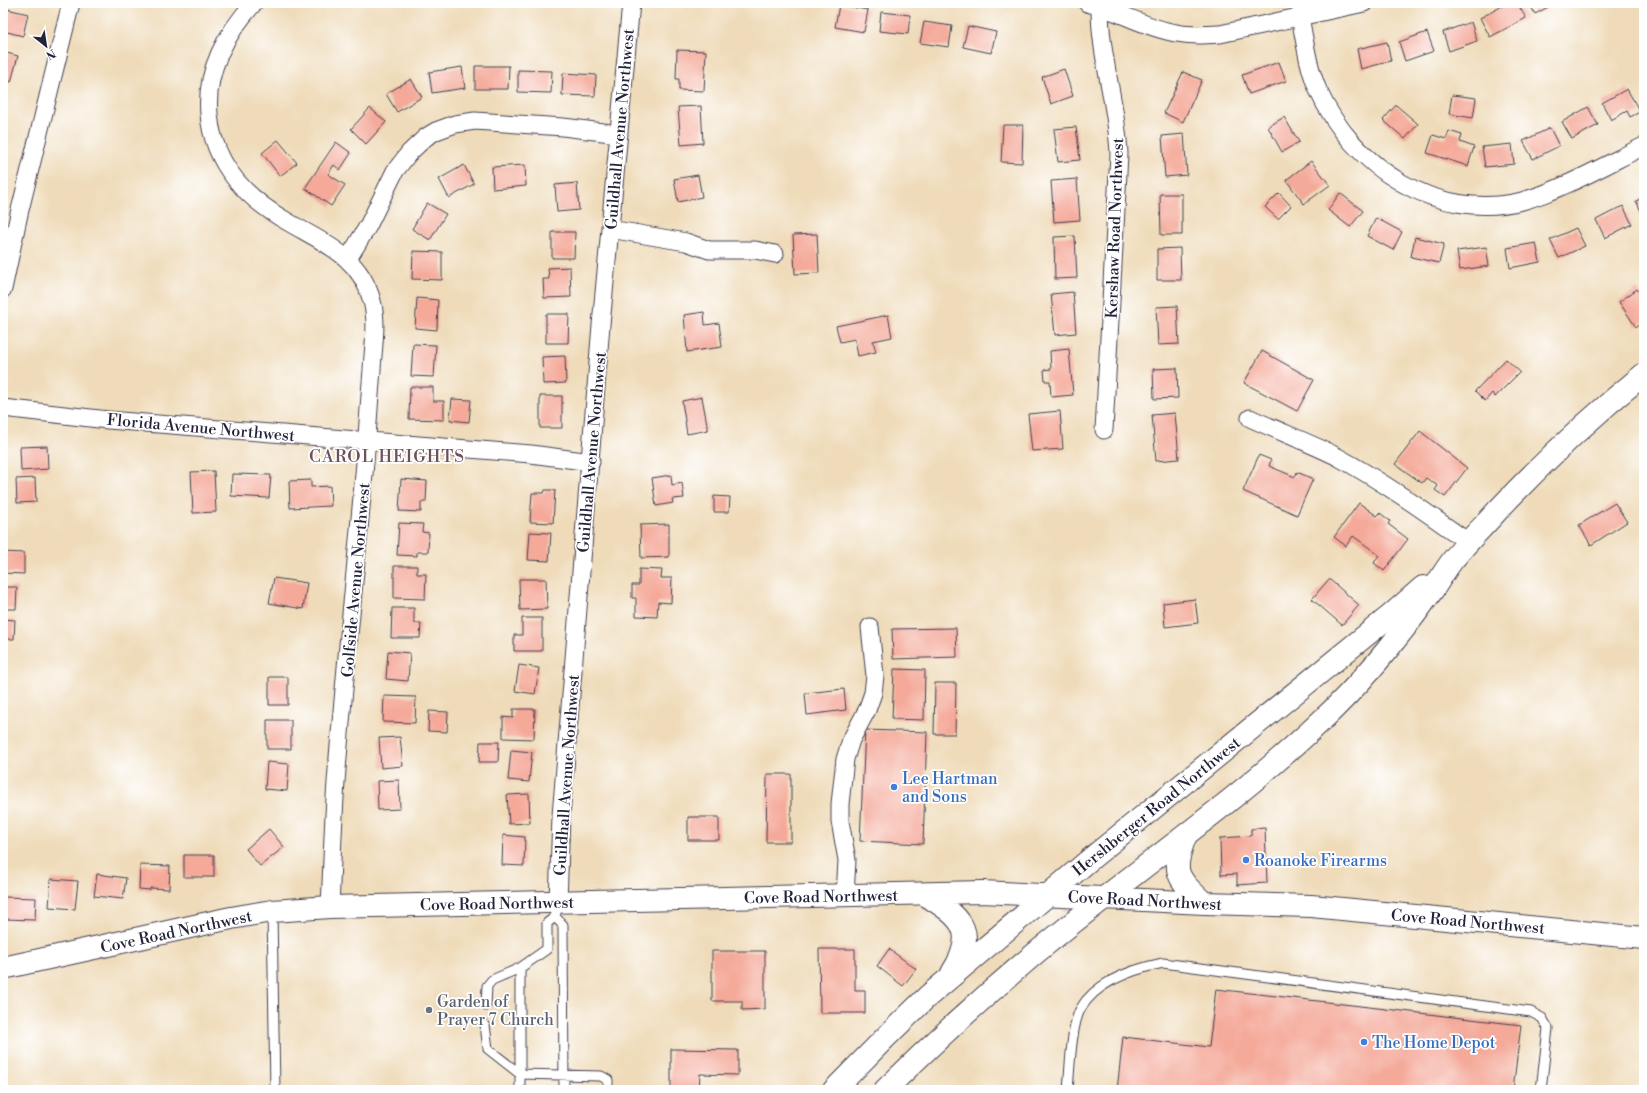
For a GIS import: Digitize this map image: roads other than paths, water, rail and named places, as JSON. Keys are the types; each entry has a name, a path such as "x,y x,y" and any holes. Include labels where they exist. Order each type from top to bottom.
{"main road":[{"name":"Hershberger Road Northwest","path":"886,1090 927,1049 999,984 1104,898 1186,835 1260,775 1317,726 1353,691 1374,666 1427,598 1451,562 1468,542 1556,451 1600,410 1644,374"},
{"name":"Hershberger Road Northwest","path":"834,1090 886,1037 946,982 1311,678 1391,615 1451,562"},
{"path":"1186,835 1177,861 1179,876 1187,887 1204,903"},
{"name":"Cove Road Northwest","path":"3,968 231,918 272,911 330,907 557,910 845,896 982,892 1204,903 1311,906 1644,938"},
{"path":"924,894 950,910 957,918 965,936 965,947 960,959 946,982"}],"street":[{"path":"3,289 71,3"},
{"name":"Golfside Avenue Northwest","path":"254,3 238,21 225,41 214,66 210,82 208,102 209,122 216,146 225,166 238,184 254,200 286,221 333,247 348,259 360,272 366,283 373,304 375,325 367,440 336,784 330,907"},
{"name":"Guildhall Avenue Northwest","path":"557,910 561,816 610,229 631,3"},
{"path":"1096,4 1169,31 1197,35 1220,34 1364,3"},
{"name":"Kershaw Road Northwest","path":"1096,4 1118,131 1119,154 1104,430"},
{"path":"1300,17 1309,63 1318,90 1330,114 1346,137 1364,156 1389,176 1412,189 1452,202 1482,205 1522,201 1551,191 1644,146"},
{"path":"348,259 368,226 396,171 409,153 426,137 436,131 455,124 475,121 619,134"},
{"path":"610,229 686,242 710,250 755,250 775,254"},
{"name":"Florida Avenue Northwest","path":"3,408 116,420 531,454 591,462"},
{"path":"1250,418 1334,456 1366,474 1468,542"},
{"path":"845,896 847,860 840,821 840,804 845,759 851,740 867,710 873,694 875,676 870,627"}],"lane":[{"path":"486,1006 487,986 492,980 520,968 546,949 547,923 557,910"},
{"path":"557,910 563,925 564,1090"},
{"path":"272,911 275,1090"},
{"path":"1068,1090 1073,1036 1080,1009 1092,994 1116,978 1142,967 1163,963 1531,1012 1542,1018 1548,1028 1541,1090"},
{"path":"520,968 520,1090"},
{"path":"485,1025 488,1049 520,1074 601,1076 608,1080 608,1090"}],"place":[{"name":"Lee Hartman and Sons","path":"894,787"},
{"name":"Roanoke Firearms","path":"1246,860"},
{"name":"Garden of Prayer 7 Church","path":"429,1010"},
{"name":"The Home Depot","path":"1364,1042"}],"district":[{"name":"CAROL HEIGHTS","path":"387,456"}]}
